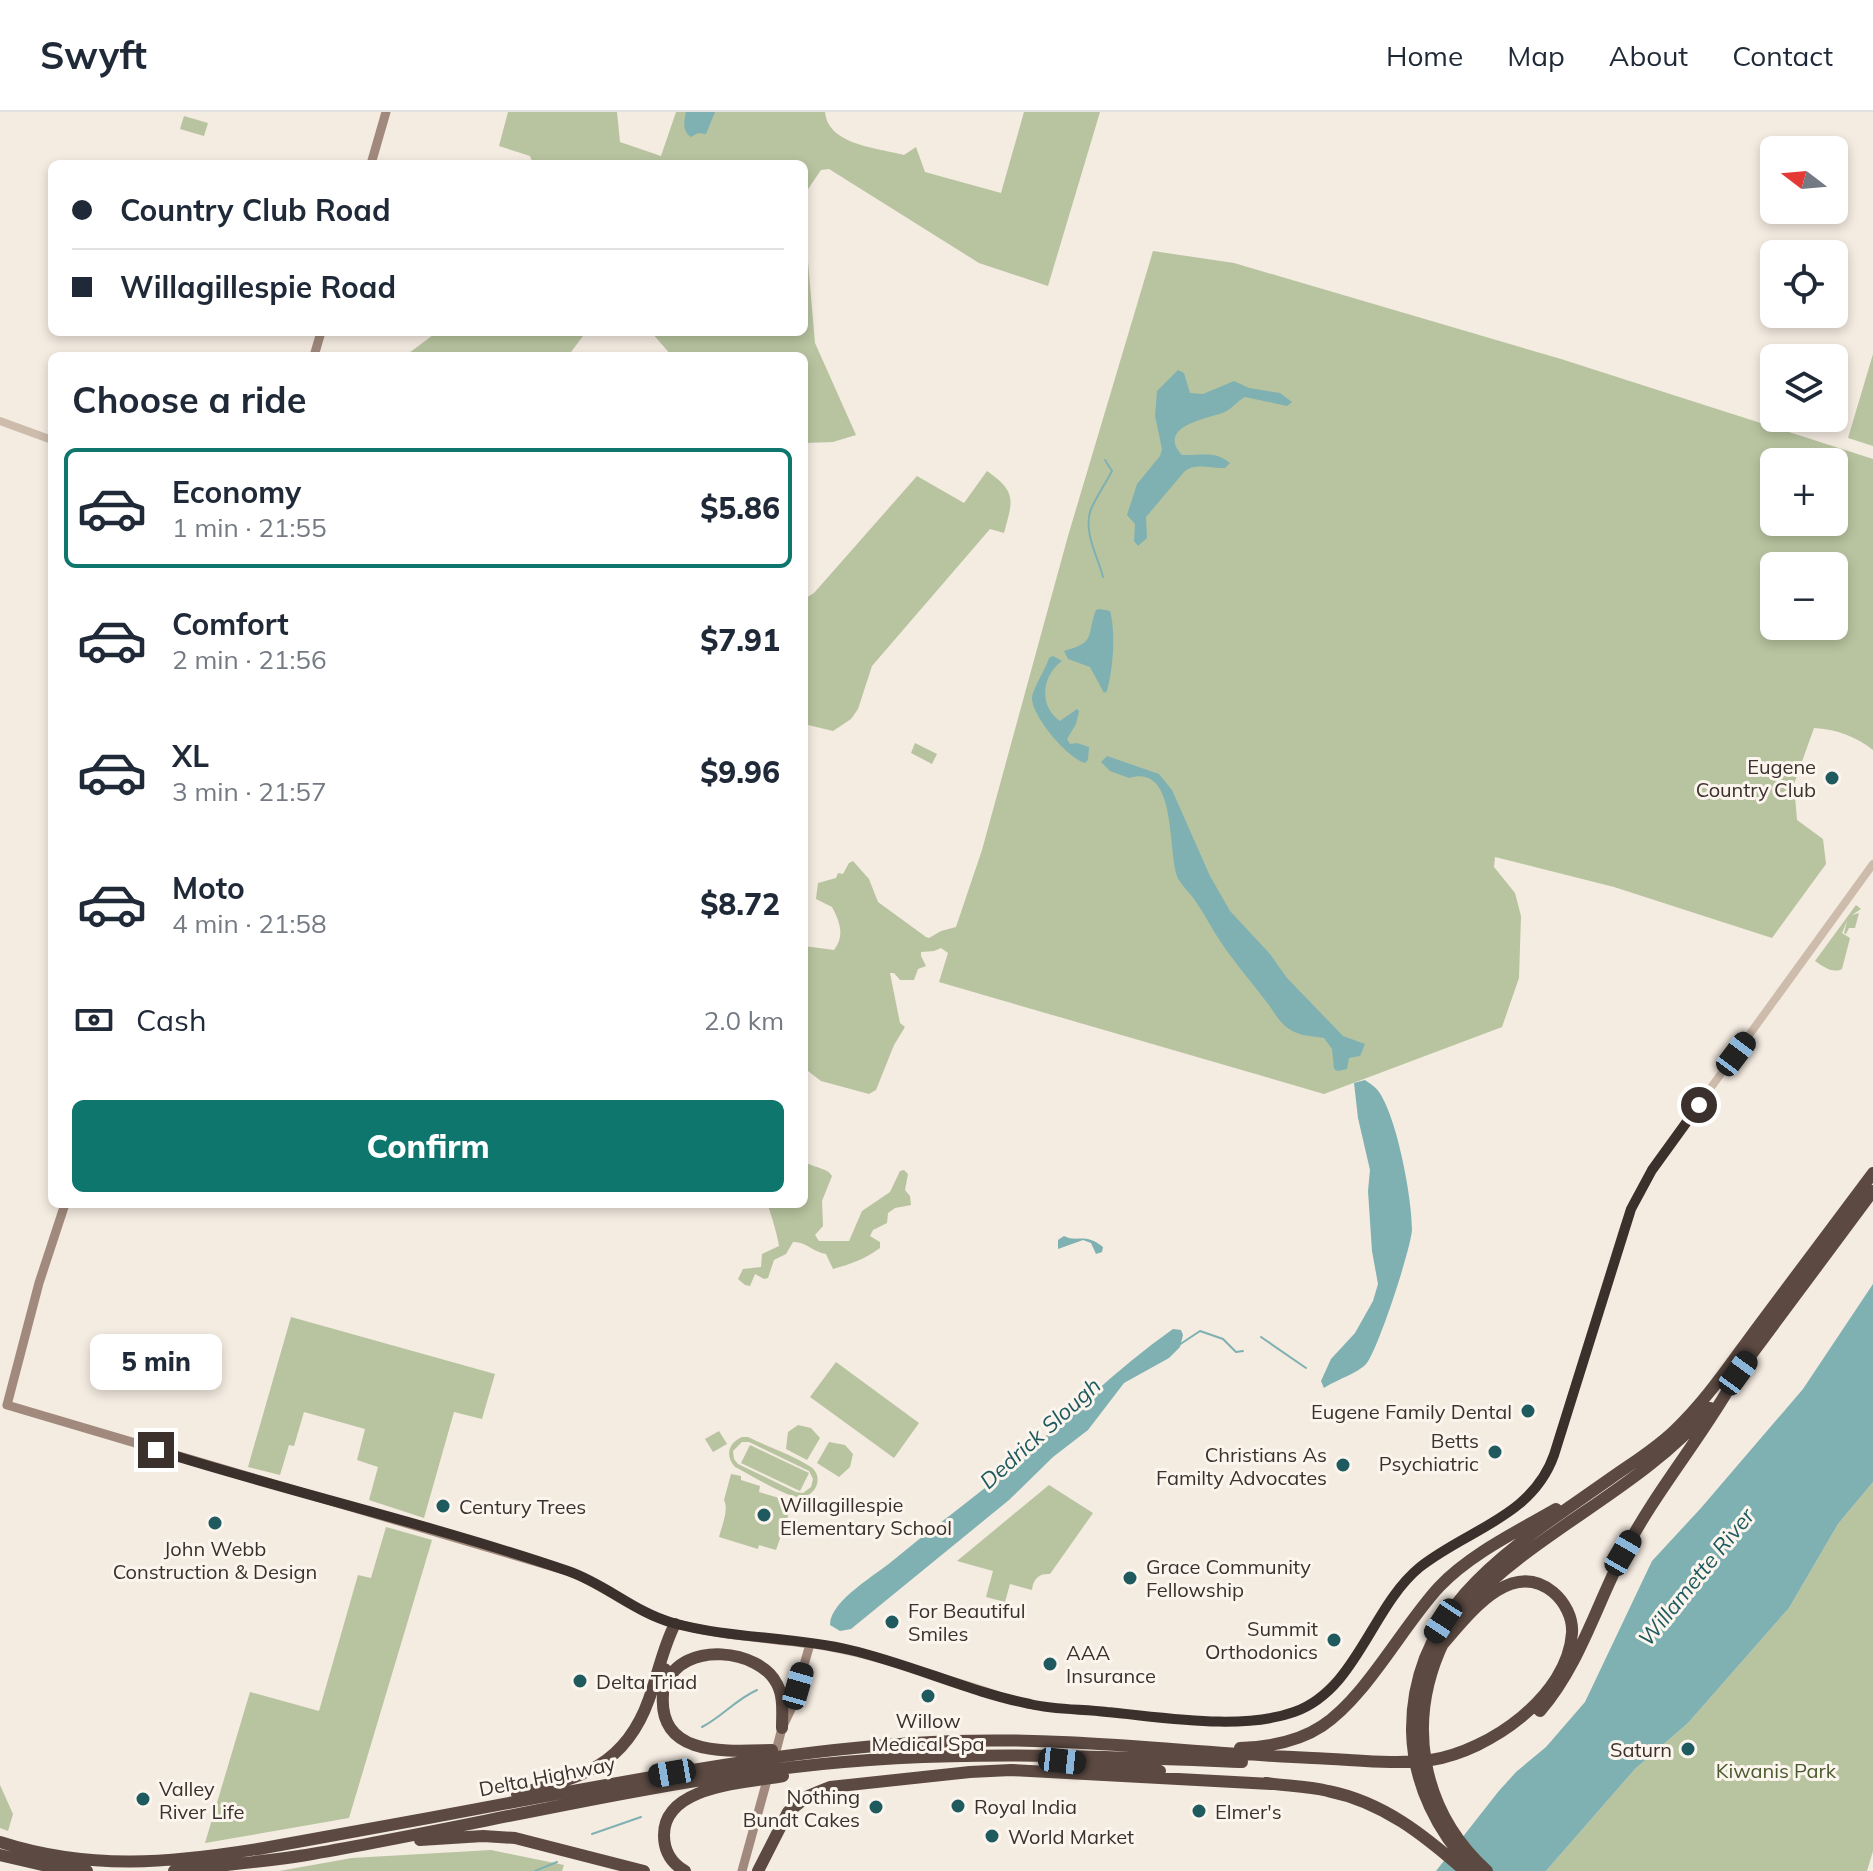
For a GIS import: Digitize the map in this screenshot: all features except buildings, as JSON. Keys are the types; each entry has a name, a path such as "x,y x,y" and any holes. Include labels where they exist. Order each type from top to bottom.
{"highway":[{"path":"1487,1871 1466,1849 1442,1814 1417,1735 1412,1707 1418,1675 1433,1637 1453,1605 1487,1568 1644,1456 1675,1430 1713,1388 1873,1173"},
{"path":"1475,1871 1447,1840 1434,1817 1417,1770 1417,1735 1428,1677 1461,1611 1493,1577 1654,1463 1695,1425 1738,1373 1873,1191"},
{"path":"1004,1756 1064,1755 1405,1769 1452,1763 1480,1754 1511,1736 1534,1718 1552,1698 1568,1671 1623,1553 1738,1373"},
{"path":"1201,1750 1273,1745 1298,1738 1322,1726 1350,1701 1441,1585 1494,1545 1612,1478"},
{"path":"1201,1750 1400,1762 1431,1760 1477,1747 1511,1727 1532,1709 1549,1688 1570,1646 1572,1623 1563,1603 1548,1588 1511,1584 1490,1594 1442,1645"},
{"path":"675,1624 675,1637 663,1678 663,1710 673,1732 682,1741 694,1746 748,1750 859,1746"},
{"path":"438,1817 565,1781 610,1760 637,1727 675,1624"},
{"path":"663,1691 669,1677 692,1657 713,1653 746,1660 772,1675 778,1686 782,1728"},
{"name":"Delta Highway","path":"0,1842 78,1859 137,1863 242,1851 745,1760 859,1746 994,1740 1201,1750"},
{"path":"1004,1756 1271,1784"},
{"name":"Delta Highway","path":"174,1871 310,1854 795,1767 1004,1756"},
{"path":"685,1871 673,1862 666,1851 664,1831 673,1810 686,1798 768,1779 892,1760"},
{"path":"758,1871 788,1812 808,1796 830,1787 1011,1770 1271,1784 1326,1790 1358,1799 1392,1815 1417,1830 1465,1871"},
{"path":"310,1854 416,1841 495,1836 545,1844 644,1871"},
{"path":"0,1855 87,1871"}],"main road":[{"path":"372,160 386,112"},
{"path":"64,1208 7,1405 567,1571 593,1581 642,1612 675,1624 810,1644 792,1707 782,1728 742,1871"}],"street":[{"path":"0,421 48,439"},
{"path":"810,1644 850,1649 1030,1705 1200,1720 1261,1720 1298,1711 1329,1690 1411,1575 1460,1540 1518,1507 1544,1480 1621,1235 1637,1197 1657,1162 1873,864"}],"green space":[{"path":"508,112 617,112 620,142 661,156 676,112 825,112 828,123 844,138 904,155 916,147 925,172 1001,193 1024,112 1100,112 1048,286 979,263 829,169 821,170 808,189 808,160 532,160 530,156 499,146"},
{"path":"184,116 208,123 204,136 180,129"},
{"name":"Eugene Country Club","path":"1153,251 1234,263 1561,359 1760,423 1760,432 1789,432 1839,448 1760,448 1760,536 1848,536 1848,451 1873,459 1873,750 1845,734 1814,728 1794,784 1797,820 1823,839 1826,864 1772,938 1614,887 1495,857 1494,867 1515,893 1521,916 1519,978 1502,1027 1324,1094 939,982 948,953 941,948 921,952 926,966 918,969 914,980 900,980 890,973 900,1023 905,1027 894,1045 876,1090 869,1094 821,1081 808,1071 808,947 834,950 840,934 832,907 816,899 818,883 836,878 838,873 843,874 853,861 869,879 878,902 926,937 956,927 982,850 1068,536"},
{"path":"808,262 815,343 856,435 833,442 808,443 808,352 668,352 654,336 808,336"},
{"path":"432,336 583,336 571,352 410,352"},
{"path":"1873,354 1873,446 1848,438"},
{"path":"987,471 997,478 1010,498 1004,533 990,529 872,666 858,709 851,719 833,731 808,725 808,597 917,476 964,503"},
{"path":"915,743 937,754 932,764 911,753"},
{"path":"1856,905 1861,909 1852,915 1859,913 1855,928 1849,928 1844,933 1847,921 1842,933 1850,938 1842,969 1828,969 1815,961"},
{"path":"808,1163 832,1176 822,1201 823,1226 815,1235 819,1241 849,1241 862,1211 890,1192 900,1171 908,1174 905,1190 910,1196 911,1205 895,1208 888,1213 887,1223 873,1230 870,1236 880,1242 880,1248 833,1269 826,1254 793,1242 786,1254 774,1260 768,1278 755,1274 750,1286 745,1285 738,1279 743,1269 761,1267 762,1254 779,1246 768,1208 808,1208"},
{"path":"291,1317 495,1374 482,1419 454,1412 424,1518 369,1500 378,1467 357,1460 365,1429 304,1412 294,1446 289,1445 280,1475 248,1467"},
{"path":"836,1362 919,1423 894,1458 810,1397"},
{"path":"798,1425 811,1428 820,1438 807,1460 786,1449 788,1432"},
{"path":"719,1431 727,1444 713,1452 705,1439"},
{"path":"748,1437 811,1467 818,1481 813,1491 804,1497 792,1496 735,1467 729,1454 737,1440","holes":["742,1442 749,1442 809,1471 813,1479 811,1487 803,1493 796,1492 738,1464 733,1451"]},
{"path":"829,1442 845,1445 853,1454 850,1467 839,1477 817,1463"},
{"path":"750,1445 809,1473 800,1491 741,1463"},
{"path":"731,1474 760,1486 759,1492 793,1502 776,1550 759,1545 758,1549 719,1537"},
{"name":"Kiwanis Park","path":"1873,1482 1873,1851 1867,1871 1546,1871 1635,1769 1688,1723 1789,1608 1838,1524"},
{"path":"1049,1485 1093,1513 1050,1574 1037,1578 1032,1590 1010,1584 1005,1602 986,1597 993,1571 957,1561"},
{"path":"386,1527 432,1540 349,1818 205,1843 250,1692 319,1711 358,1575 371,1578"},
{"path":"0,1785 13,1814 8,1831 0,1828"},
{"path":"491,1850 564,1865 562,1871 279,1871 352,1858"}],"water":[{"path":"686,112 715,112 706,134 688,135 684,126"},
{"path":"1178,370 1184,373 1190,393 1203,394 1234,381 1249,388 1280,393 1292,402 1287,406 1245,397 1225,412 1180,430 1175,437 1175,445 1182,455 1213,455 1230,463 1225,468 1198,467 1184,472 1146,517 1147,538 1138,546 1134,541 1135,524 1127,515 1137,484 1160,456 1162,449 1155,416 1157,391"},
{"path":"1096,610 1110,611 1113,629 1111,673 1104,693 1090,667 1068,659 1064,651 1086,641"},
{"path":"1053,656 1062,661 1047,682 1048,707 1060,721 1077,709 1079,711 1067,739 1070,744 1089,747 1085,763 1061,746 1034,708 1034,691 1049,658"},
{"path":"1107,756 1159,774 1172,790 1210,876 1230,911 1270,954 1287,978 1343,1036 1365,1044 1360,1056 1349,1058 1347,1069 1334,1069 1332,1049 1324,1038 1297,1033 1279,1019 1227,951 1179,880 1164,797 1156,784 1145,777 1129,778 1110,771 1101,762"},
{"path":"1365,1080 1379,1092 1392,1120 1406,1178 1412,1229 1393,1299 1371,1356 1362,1367 1324,1388 1321,1381 1331,1359 1355,1333 1373,1301 1378,1284 1372,1251 1368,1191 1370,1170 1354,1083"},
{"path":"1064,1236 1091,1240 1103,1247 1102,1252 1096,1254 1091,1243 1083,1240 1058,1249 1058,1240"},
{"name":"Willamette River","path":"1873,1284 1873,1482 1838,1524 1789,1608 1688,1723 1635,1769 1546,1871 1436,1871 1498,1792 1546,1747 1585,1702 1652,1561 1803,1389"},
{"name":"Dedrick Slough","path":"1173,1329 1181,1330 1183,1335 1180,1347 1169,1358 1124,1383 1088,1430 1053,1457 1009,1500 851,1629 840,1631 830,1625 838,1606 856,1588 992,1482"}],"waterway":[{"name":"Dedrick Slough","path":"1103,577 1090,537 1089,520 1091,508 1112,471 1105,460"},
{"name":"Dedrick Slough","path":"1179,1345 1200,1331 1223,1339 1236,1352 1243,1351"},
{"name":"Dedrick Slough","path":"1261,1337 1306,1368"},
{"name":"Dedrick Slough","path":"702,1727 757,1690"},
{"name":"Dedrick Slough","path":"592,1834 641,1817"},
{"name":"Dedrick Slough","path":"535,1871 557,1862"}],"place":[{"name":"Eugene Country Club","path":"1832,778"},
{"name":"Eugene Family Dental","path":"1528,1411"},
{"name":"Betts Psychiatric","path":"1495,1452"},
{"name":"Christians As Familty Advocates","path":"1343,1465"},
{"name":"Century Trees","path":"443,1506"},
{"name":"Willagillespie Elementary School","path":"764,1515"},
{"name":"John Webb Construction & Design","path":"215,1523"},
{"name":"Grace Community Fellowship","path":"1130,1578"},
{"name":"For Beautiful Smiles","path":"892,1622"},
{"name":"Summit Orthodonics","path":"1334,1640"},
{"name":"AAA Insurance","path":"1050,1664"},
{"name":"Delta Triad","path":"580,1681"},
{"name":"Willow Medical Spa","path":"928,1696"},
{"name":"Saturn","path":"1688,1749"},
{"name":"Valley River Life","path":"143,1799"},
{"name":"Royal India","path":"958,1806"},
{"name":"Nothing Bundt Cakes","path":"876,1807"},
{"name":"Elmer's","path":"1199,1811"},
{"name":"World Market","path":"992,1836"}],"route":[{"path":"156,1450 586,1577 642,1612 675,1624 850,1649 1030,1705 1200,1720 1261,1720 1285,1715 1311,1704 1329,1690 1411,1575 1460,1540 1518,1507 1544,1480 1631,1209 1652,1170 1699,1105"}]}
